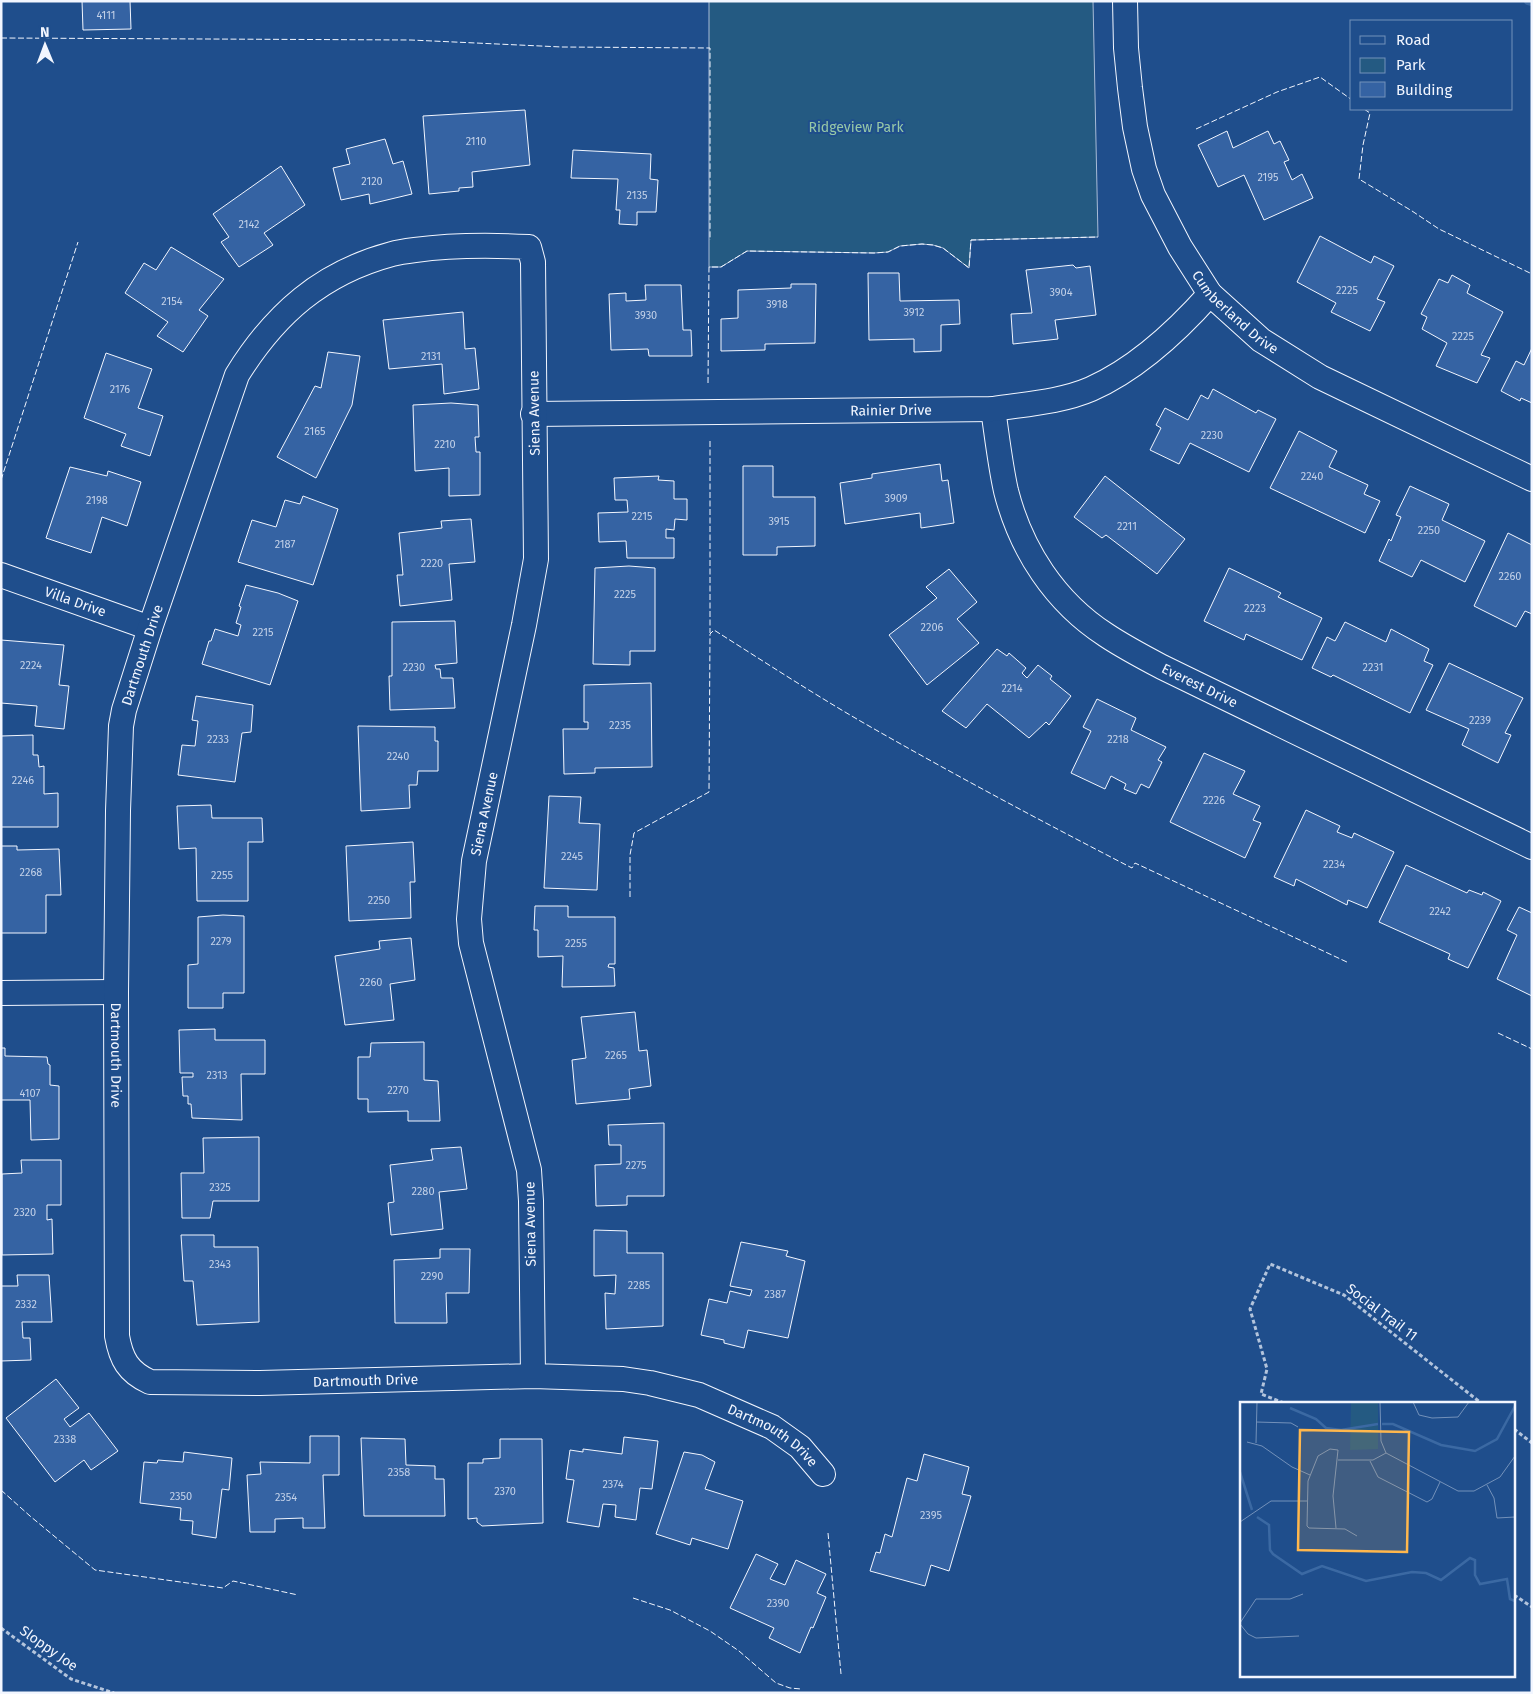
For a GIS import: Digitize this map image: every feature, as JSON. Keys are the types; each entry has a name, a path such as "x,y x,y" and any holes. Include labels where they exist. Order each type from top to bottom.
{"street":[{"name":"Cumberland Drive","path":"1125,1 1126,48 1134,127 1144,169 1153,195 1176,240 1210,294 1261,340 1320,377 1532,479"},
{"name":"Dartmouth Drive","path":"529,247 459,246 427,248 393,253 360,265 309,293 279,318 251,353 237,375 150,628 120,726 116,992 117,1336 119,1348 123,1358 137,1376 150,1382 250,1383 533,1376 623,1380 658,1385 699,1395 772,1427 800,1447 815,1462 823,1474"},
{"name":"Siena Avenue","path":"529,247 533,262 533,414 536,559 524,625 474,861 469,919 473,952 529,1170 533,1376"},
{"name":"Rainier Drive","path":"533,414 993,408 1062,397 1090,389 1142,357 1188,319 1210,294"},
{"name":"Everest Drive","path":"993,408 1006,491 1014,518 1024,541 1049,584 1070,607 1089,623 1106,636 1162,667 1532,847"},
{"name":"Villa Drive","path":"1,575 150,628"},
{"path":"1,993 116,992"}],"path":[{"name":"Social Trail 11","path":"1281,1402 1261,1394 1267,1369 1250,1308 1270,1264 1344,1295 1480,1402"},
{"path":"1516,1431 1532,1443"},
{"path":"1516,1596 1532,1607"},
{"name":"Sloppy Joe","path":"1,1628 71,1679 114,1693"}],"green space":[{"name":"Ridgeview Park","path":"709,1 1093,1 1098,237 971,240 969,268 943,248 922,244 900,246 888,252 874,253 747,251 721,267 709,267"}],"building":[{"path":"82,1 130,1 131,29 83,30"},
{"path":"525,110 530,165 472,172 473,187 459,188 459,191 429,194 423,116"},
{"path":"1227,131 1233,148 1268,131 1274,144 1280,141 1289,160 1284,162 1292,180 1302,174 1313,198 1264,220 1244,175 1218,187 1198,145"},
{"path":"385,139 393,164 403,161 412,194 370,204 369,194 341,200 333,168 350,164 346,149"},
{"path":"573,150 651,154 650,179 658,180 656,212 637,212 637,225 619,224 620,210 616,210 618,179 571,178"},
{"path":"281,166 305,205 264,233 273,245 239,267 221,242 229,237 213,214"},
{"path":"1320,236 1371,263 1374,256 1394,266 1377,299 1385,302 1370,331 1331,312 1336,303 1297,282"},
{"path":"171,247 224,279 199,310 208,316 183,352 157,336 168,322 125,293 144,263 156,270"},
{"path":"1073,265 1076,268 1090,266 1096,315 1055,320 1058,339 1013,344 1011,314 1032,313 1026,270"},
{"path":"868,273 899,273 900,301 959,300 960,324 941,325 941,351 914,352 914,339 869,340"},
{"path":"1452,275 1470,285 1467,293 1503,312 1481,355 1490,358 1477,383 1436,366 1447,343 1422,329 1427,317 1421,314 1439,279 1448,283"},
{"path":"791,284 816,284 815,343 765,344 765,350 721,351 721,319 738,318 738,290 791,288"},
{"path":"645,285 681,285 683,330 691,330 692,356 649,356 648,349 611,350 609,294 626,293 626,301 646,300"},
{"path":"463,312 465,349 475,348 479,389 444,394 442,364 389,369 383,320"},
{"path":"1532,348 1532,403 1521,398 1520,401 1501,391 1516,361 1524,365"},
{"path":"328,352 360,356 352,405 316,478 277,457 315,386 321,388"},
{"path":"106,353 152,369 138,408 163,416 150,456 121,446 126,434 84,418"},
{"path":"1213,389 1256,413 1258,410 1276,419 1249,472 1190,443 1179,464 1150,450 1161,428 1156,425 1165,408 1188,420 1201,395 1208,399"},
{"path":"451,403 478,405 479,437 475,437 476,452 480,452 480,495 449,496 449,468 415,471 413,405"},
{"path":"1299,431 1337,451 1329,467 1368,485 1364,494 1380,501 1365,533 1270,488"},
{"path":"940,464 942,481 948,480 954,523 921,528 920,513 845,524 840,483 872,478 872,474"},
{"path":"743,466 773,466 773,497 815,497 815,546 777,547 777,555 743,555"},
{"path":"70,467 107,476 108,471 141,482 127,526 102,517 91,553 46,538"},
{"path":"659,476 658,480 674,481 674,499 687,499 687,520 675,519 674,530 666,529 666,538 674,538 674,558 627,558 626,541 599,542 598,513 628,512 627,500 615,500 614,478"},
{"path":"1105,476 1185,539 1157,574 1106,535 1102,538 1074,517"},
{"path":"1410,486 1449,504 1442,520 1485,541 1465,582 1421,560 1412,577 1379,561 1389,539 1391,541 1401,517 1396,515"},
{"path":"303,496 338,509 313,585 238,562 252,520 276,527 285,500 300,504"},
{"path":"471,519 475,562 449,564 452,600 400,606 397,575 403,575 399,533 442,528 441,521"},
{"path":"1508,533 1532,545 1532,614 1525,611 1516,627 1474,606"},
{"path":"629,566 655,568 655,651 630,651 630,665 593,664 595,568"},
{"path":"1229,568 1281,593 1278,597 1322,618 1302,660 1246,634 1244,640 1204,621"},
{"path":"949,569 977,602 957,619 979,643 927,685 889,635 937,598 926,587"},
{"path":"246,585 278,593 298,601 270,685 202,664 215,629 238,636 241,625 236,623"},
{"path":"455,621 457,663 435,665 436,669 440,669 441,678 453,678 455,708 390,710 389,676 392,676 392,622"},
{"path":"1345,622 1386,642 1391,629 1429,649 1424,661 1433,665 1410,713 1333,675 1331,677 1312,668 1327,637 1335,641"},
{"path":"1,640 64,645 59,685 69,686 64,729 35,726 37,706 1,703"},
{"path":"997,649 1007,656 1009,653 1026,668 1022,673 1027,678 1038,665 1052,676 1050,679 1071,696 1049,725 1046,722 1029,738 987,704 966,728 942,711"},
{"path":"1449,663 1523,698 1505,733 1511,735 1498,763 1462,745 1469,729 1426,710"},
{"path":"651,683 652,767 595,768 595,773 564,774 563,729 588,729 588,722 584,722 584,685"},
{"path":"196,696 253,705 251,732 242,733 235,782 178,775 182,745 195,746 198,721 192,720"},
{"path":"1097,699 1136,718 1131,730 1166,747 1158,760 1162,762 1149,788 1141,784 1136,794 1124,789 1126,784 1111,776 1105,789 1071,773 1091,731 1083,727"},
{"path":"358,726 435,727 435,741 438,741 438,771 418,771 417,785 409,785 410,808 361,811"},
{"path":"33,735 33,755 38,755 39,767 44,766 44,794 58,793 58,827 1,827 1,736"},
{"path":"1204,753 1245,771 1233,794 1260,806 1253,820 1261,823 1245,858 1170,822"},
{"path":"549,796 581,797 579,823 600,824 597,890 544,888"},
{"path":"211,805 212,818 262,818 263,842 248,842 248,901 197,901 196,848 179,849 177,806"},
{"path":"1306,810 1340,826 1337,832 1352,838 1354,833 1394,852 1367,908 1348,900 1347,905 1296,879 1294,886 1274,877"},
{"path":"413,842 415,882 410,882 411,918 349,921 346,846"},
{"path":"1,846 17,846 17,850 59,849 61,895 46,895 46,933 1,933"},
{"path":"1406,865 1467,893 1469,890 1482,895 1483,892 1501,901 1468,968 1448,959 1450,954 1379,922"},
{"path":"535,906 568,906 568,917 615,917 615,964 609,964 608,967 614,968 615,986 562,987 563,956 538,957 538,930 534,930"},
{"path":"1519,907 1532,913 1532,996 1497,979 1517,935 1507,930"},
{"path":"244,916 244,993 223,993 223,1008 188,1008 188,965 198,964 198,917"},
{"path":"411,938 415,980 390,984 394,1020 345,1025 335,956 380,949 379,941"},
{"path":"635,1012 639,1051 647,1050 651,1086 629,1089 630,1099 576,1104 572,1060 586,1058 581,1017"},
{"path":"215,1029 215,1040 265,1040 265,1074 241,1074 242,1120 192,1118 191,1104 188,1104 188,1096 183,1096 182,1077 193,1077 193,1073 180,1073 179,1030"},
{"path":"424,1042 424,1080 438,1081 440,1121 408,1121 408,1111 368,1112 368,1099 358,1099 358,1057 370,1057 371,1043"},
{"path":"1,1048 5,1048 5,1056 47,1057 48,1064 50,1065 50,1085 59,1086 59,1139 31,1140 30,1100 1,1100"},
{"path":"664,1123 664,1196 627,1196 627,1205 596,1206 595,1165 621,1164 621,1145 609,1145 608,1125"},
{"path":"259,1137 259,1201 213,1201 210,1218 182,1218 181,1173 204,1173 203,1138"},
{"path":"461,1147 467,1189 439,1192 443,1229 391,1235 388,1203 394,1202 390,1165 433,1160 431,1149"},
{"path":"21,1160 61,1160 61,1205 47,1205 47,1220 52,1219 53,1254 2,1255 2,1174 22,1173"},
{"path":"594,1230 627,1231 627,1253 663,1253 663,1326 606,1329 605,1293 615,1294 616,1275 594,1276"},
{"path":"181,1235 214,1235 214,1247 258,1247 259,1322 197,1325 193,1281 184,1281"},
{"path":"741,1242 788,1251 786,1256 805,1261 788,1338 748,1330 744,1348 724,1343 724,1340 701,1335 709,1299 727,1303 730,1291 750,1296 752,1290 730,1286"},
{"path":"440,1249 470,1249 469,1293 446,1293 447,1323 395,1323 394,1260 440,1258"},
{"path":"17,1275 49,1275 52,1322 22,1322 23,1338 30,1338 31,1360 1,1361 1,1286 18,1286"},
{"path":"56,1379 79,1408 64,1419 70,1427 89,1413 118,1451 91,1470 84,1460 55,1482 6,1418"},
{"path":"310,1436 339,1436 339,1475 323,1475 325,1528 303,1528 303,1518 275,1519 275,1532 250,1532 247,1475 261,1474 260,1462 310,1463"},
{"path":"624,1437 658,1441 652,1489 640,1488 636,1520 615,1517 616,1505 603,1504 599,1527 567,1522 574,1480 566,1479 570,1450 583,1452 583,1449 622,1454"},
{"path":"361,1438 405,1439 406,1465 435,1466 435,1479 444,1479 445,1516 364,1516"},
{"path":"500,1439 542,1439 543,1523 482,1526 477,1522 477,1518 468,1519 468,1463 483,1463 483,1459 500,1458"},
{"path":"184,1452 232,1458 229,1490 222,1489 216,1538 192,1534 193,1521 180,1520 181,1508 140,1503 144,1462 157,1463 158,1460 183,1462"},
{"path":"684,1452 702,1455 715,1462 705,1489 743,1501 728,1549 692,1538 690,1545 656,1534"},
{"path":"924,1454 969,1467 962,1494 971,1496 949,1571 931,1565 925,1586 870,1571 876,1552 880,1553 885,1534 892,1537 907,1478 917,1481"},
{"path":"756,1554 778,1564 770,1579 785,1585 796,1560 826,1574 817,1593 826,1597 800,1653 769,1638 774,1628 730,1608"}],"waterway":[{"path":"1528,1 1532,2"}],"fence":[{"path":"1,38 411,40 562,47 710,48 710,240"},
{"path":"1196,129 1277,92 1320,77 1350,99"},
{"path":"1366,110 1370,113 1363,145 1359,179 1439,229 1532,274"},
{"path":"708,383 709,267 721,267 747,251 874,253 888,252 900,246 922,244 943,248 969,268 971,240 1098,237"},
{"path":"1,480 78,242"},
{"path":"710,441 710,633"},
{"path":"630,897 630,855 634,833 709,792 710,634 714,630 862,722 1064,833 1132,868 1135,863 1349,963"},
{"path":"1498,1033 1532,1049"},
{"path":"1,1490 95,1570 223,1588 233,1581 298,1595"},
{"path":"828,1533 841,1674"},
{"path":"633,1598 670,1610 710,1631 739,1651 776,1683 790,1688 801,1689"}]}
